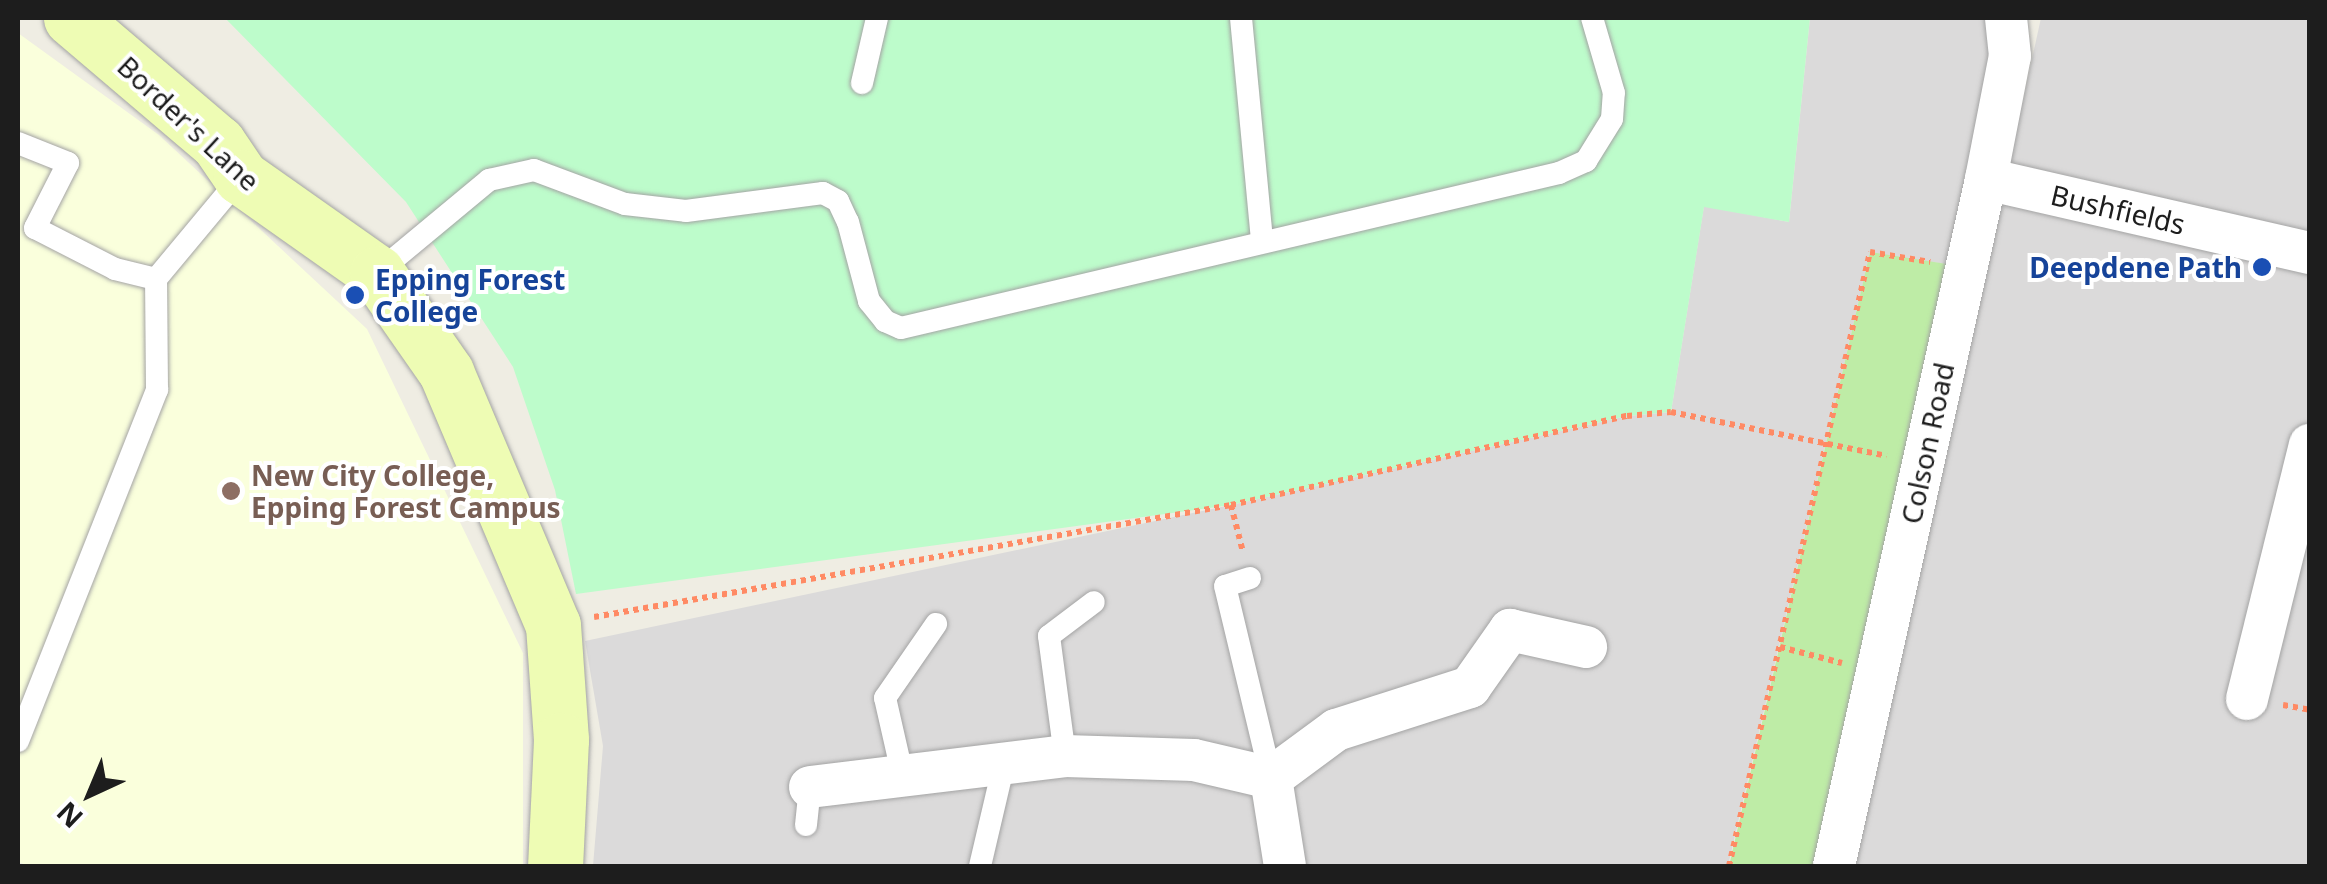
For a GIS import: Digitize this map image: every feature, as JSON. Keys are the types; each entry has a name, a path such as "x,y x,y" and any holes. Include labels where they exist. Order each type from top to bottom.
{"street":[{"name":"Border's Lane","path":"72,18 218,143 241,177 377,273 446,372 554,624 561,740 555,866"},
{"name":"Colson Road","path":"1834,866 1986,179 2010,56 2006,18"},
{"name":"Bushfields","path":"1986,179 2310,253"},
{"path":"2248,698 2310,445"},
{"path":"808,806 903,777 1065,756 1194,760 1272,778 1336,730 1470,688 1510,630 1586,647"},
{"path":"1272,778 1284,866"}],"lane":[{"path":"862,83 877,18"},
{"path":"1242,18 1262,241"},
{"path":"377,273 488,180 534,170 625,204 686,210 823,193 838,201 848,222 869,301 884,321 901,328 1559,174 1586,161 1612,119 1614,93 1592,18"},
{"path":"18,143 68,163 35,228 115,270 156,279"},
{"path":"18,741 157,390 156,279 241,177"},
{"path":"1250,578 1225,586 1272,778"},
{"path":"1065,756 1049,636 1094,602"},
{"path":"903,777 885,698 936,624"},
{"path":"980,866 1004,764"}],"path":[{"path":"1729,866 1870,252 1966,267"},
{"path":"554,624 1232,506 1627,416 1671,412 1923,462"},
{"path":"1232,506 1250,578"},
{"path":"1780,647 1877,672"}],"shaded area":[{"path":"1810,18 2006,18 1966,267 1870,253 1728,866 593,866 603,746 585,641 1231,505 1627,416 1671,412 1704,206 1789,222"},
{"path":"2041,18 2309,18 2309,866 1855,866"},
{"name":"New City College, Epping Forest Campus","path":"18,33 159,135 367,329 523,653 523,866 29,866 18,862"}],"green space":[{"path":"225,18 1810,18 1789,222 1704,207 1671,412 1627,416 1231,505 576,594 555,490 513,367 406,202"},
{"path":"1870,252 1966,267 1834,866 1729,866"}],"place":[{"name":"Deepdene Path","path":"2262,267"},
{"name":"Epping Forest College","path":"355,295"},
{"name":"New City College, Epping Forest Campus","path":"231,491"}]}
